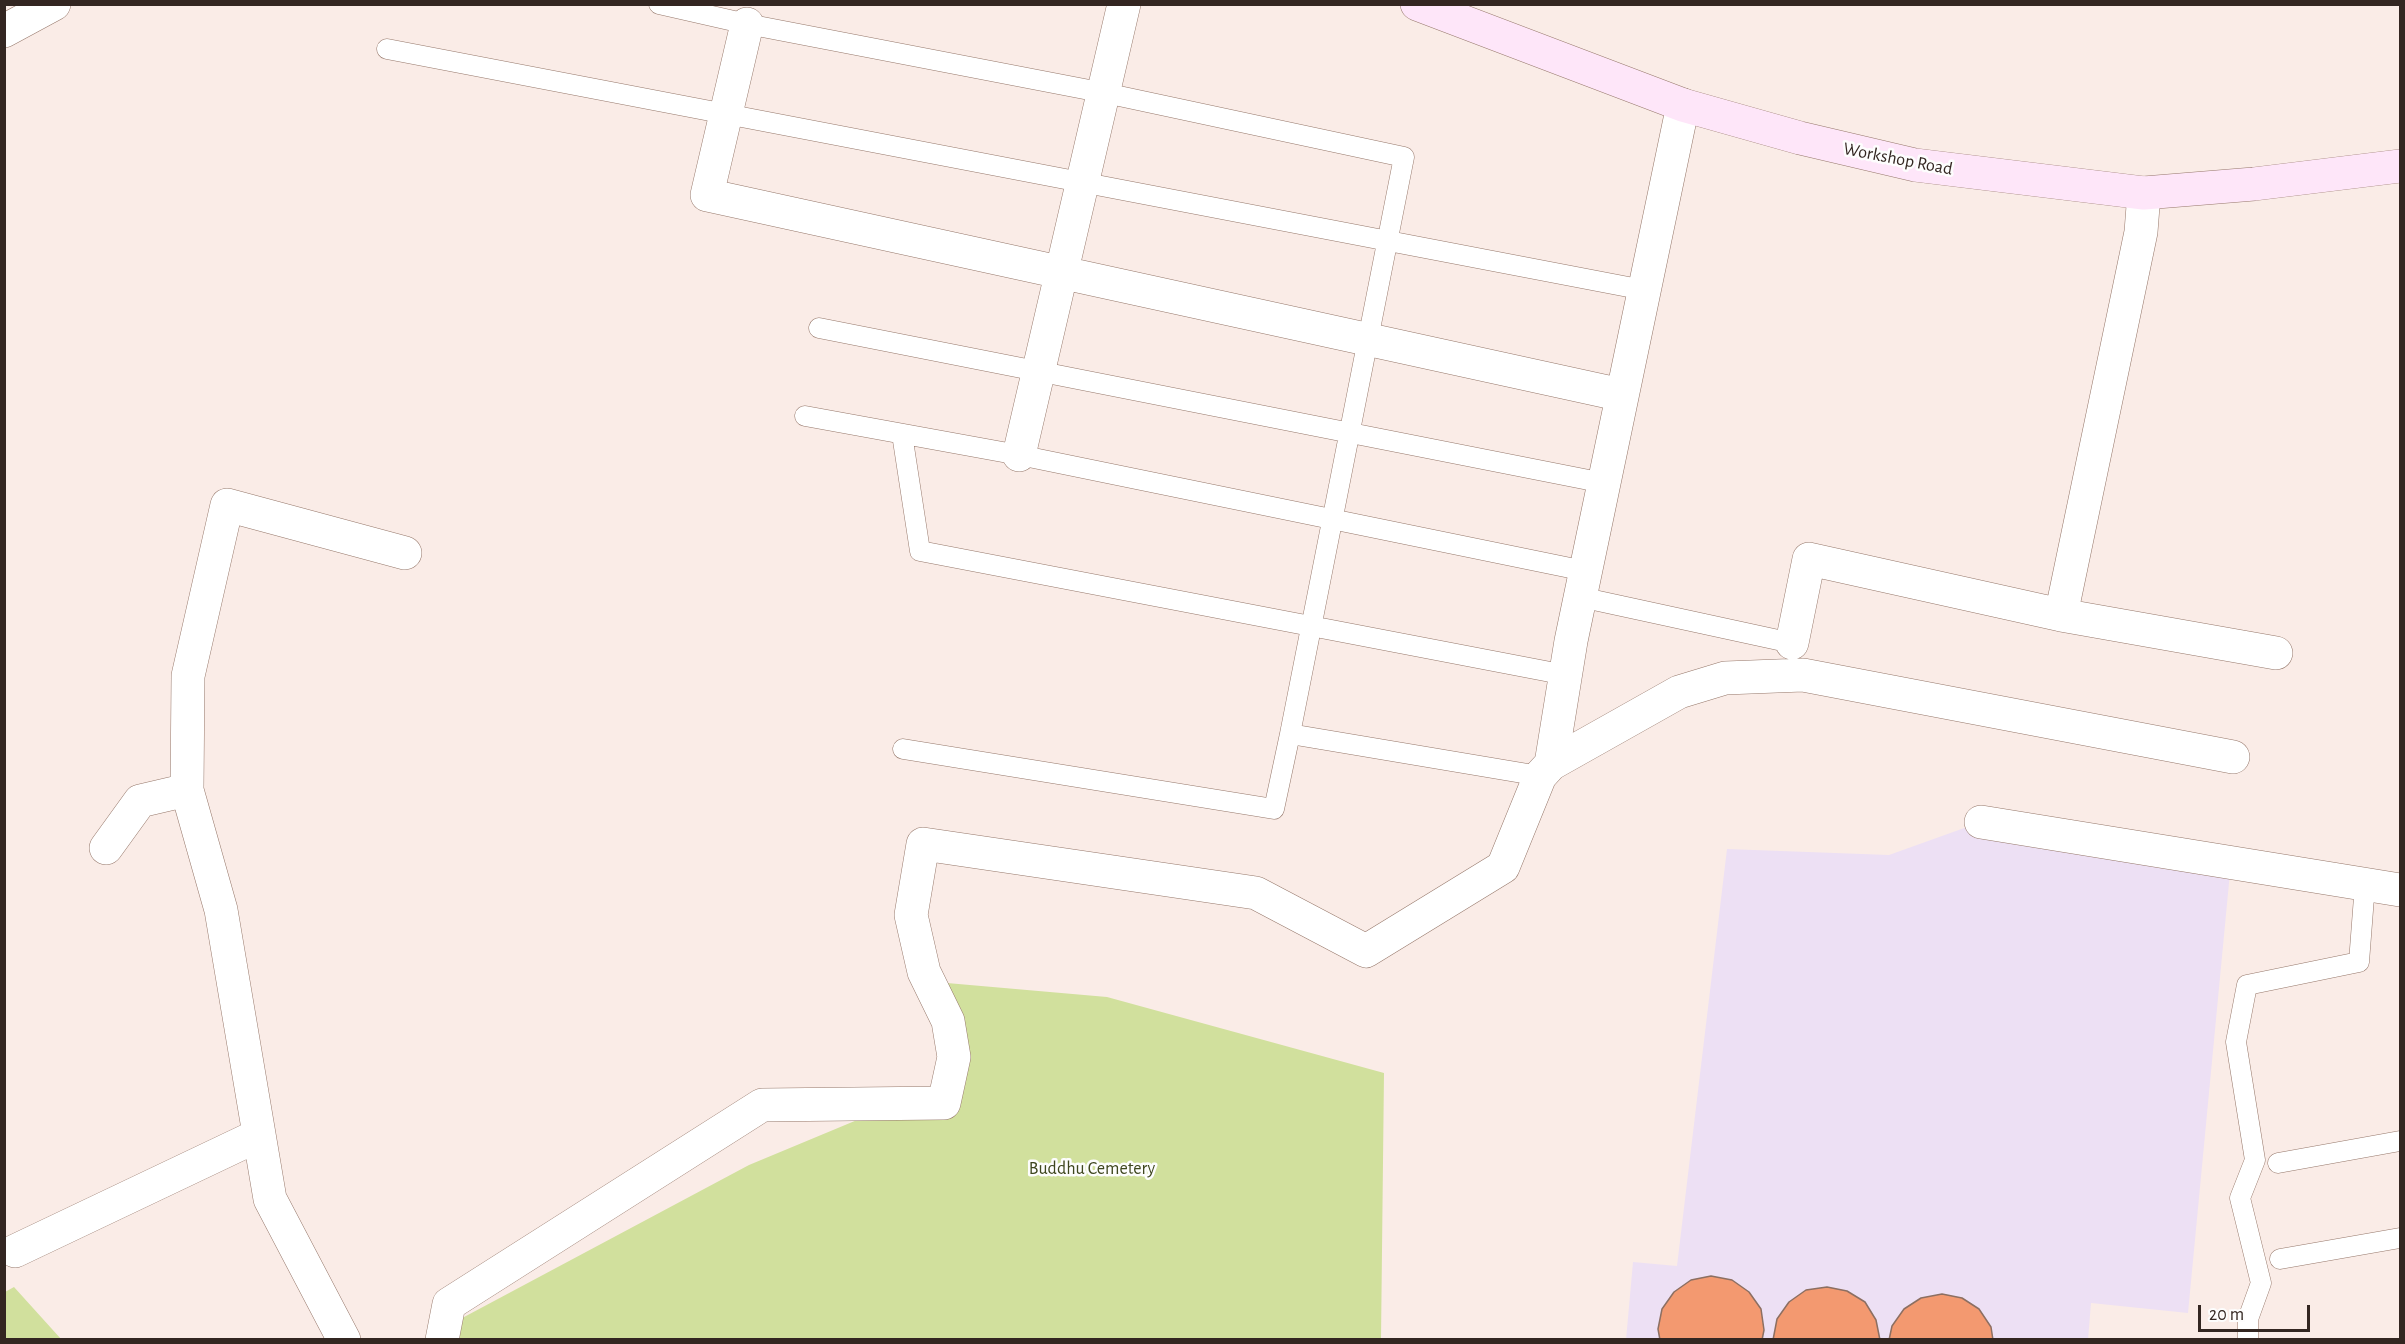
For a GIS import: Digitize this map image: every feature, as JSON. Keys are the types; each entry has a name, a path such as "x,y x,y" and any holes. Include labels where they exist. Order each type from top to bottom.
{"main road":[{"name":"Workshop Road","path":"1417,4 1683,105 1800,138 1915,165 2144,192 2254,184 2400,166"}],"street":[{"path":"4,30 54,4"},
{"path":"1019,455 1124,4"},
{"path":"747,24 707,195 1622,395"},
{"path":"442,1340 449,1304 762,1105 944,1102 954,1057 948,1021 924,972 910,915 923,844 1256,893 1366,951 1503,867 1546,770 1683,105"},
{"path":"2061,615 2141,232 2144,192"},
{"path":"344,1340 270,1199 221,910 187,790 188,676 227,505 405,553"},
{"path":"1791,643 1809,559 2061,615 2276,653"},
{"path":"1546,770 1679,692 1725,678 1803,675 2233,757"},
{"path":"106,848 140,801 187,790"},
{"path":"1981,822 2400,890"},
{"path":"15,1251 259,1135"}],"lane":[{"path":"4,30 16,4"},
{"path":"659,4 747,24 1105,93 1404,157 1274,809 903,750"},
{"path":"387,49 1644,290"},
{"path":"819,328 1604,483"},
{"path":"805,416 1019,455 1333,520 1583,584 1791,643"},
{"path":"902,434 920,551 1566,675"},
{"path":"1290,734 1546,770"},
{"path":"2248,1340 2248,1319 2261,1283 2240,1198 2255,1160 2236,1042 2247,985 2359,962 2365,884"},
{"path":"2278,1162 2400,1142"},
{"path":"2280,1258 2400,1238"}],"shaded area":[{"path":"1981,822 2231,862 2188,1313 2091,1303 2088,1340 1626,1340 1633,1262 1677,1266 1727,849 1889,855"}],"green space":[{"name":"Buddhu Cemetery","path":"924,981 1107,997 1384,1073 1381,1339 421,1340 749,1165 946,1083"},
{"path":"14,1287 61,1339 5,1339 5,1292"}],"building":[{"path":"1711,1276 1732,1280 1749,1292 1761,1309 1764,1330 1762,1340 1660,1340 1658,1329 1662,1309 1674,1292 1691,1280"},
{"path":"1827,1287 1847,1291 1865,1302 1876,1320 1880,1340 1773,1340 1777,1319 1789,1302 1806,1290"},
{"path":"1942,1294 1962,1298 1979,1309 1991,1327 1993,1340 1889,1340 1892,1326 1904,1309 1921,1298"}]}
